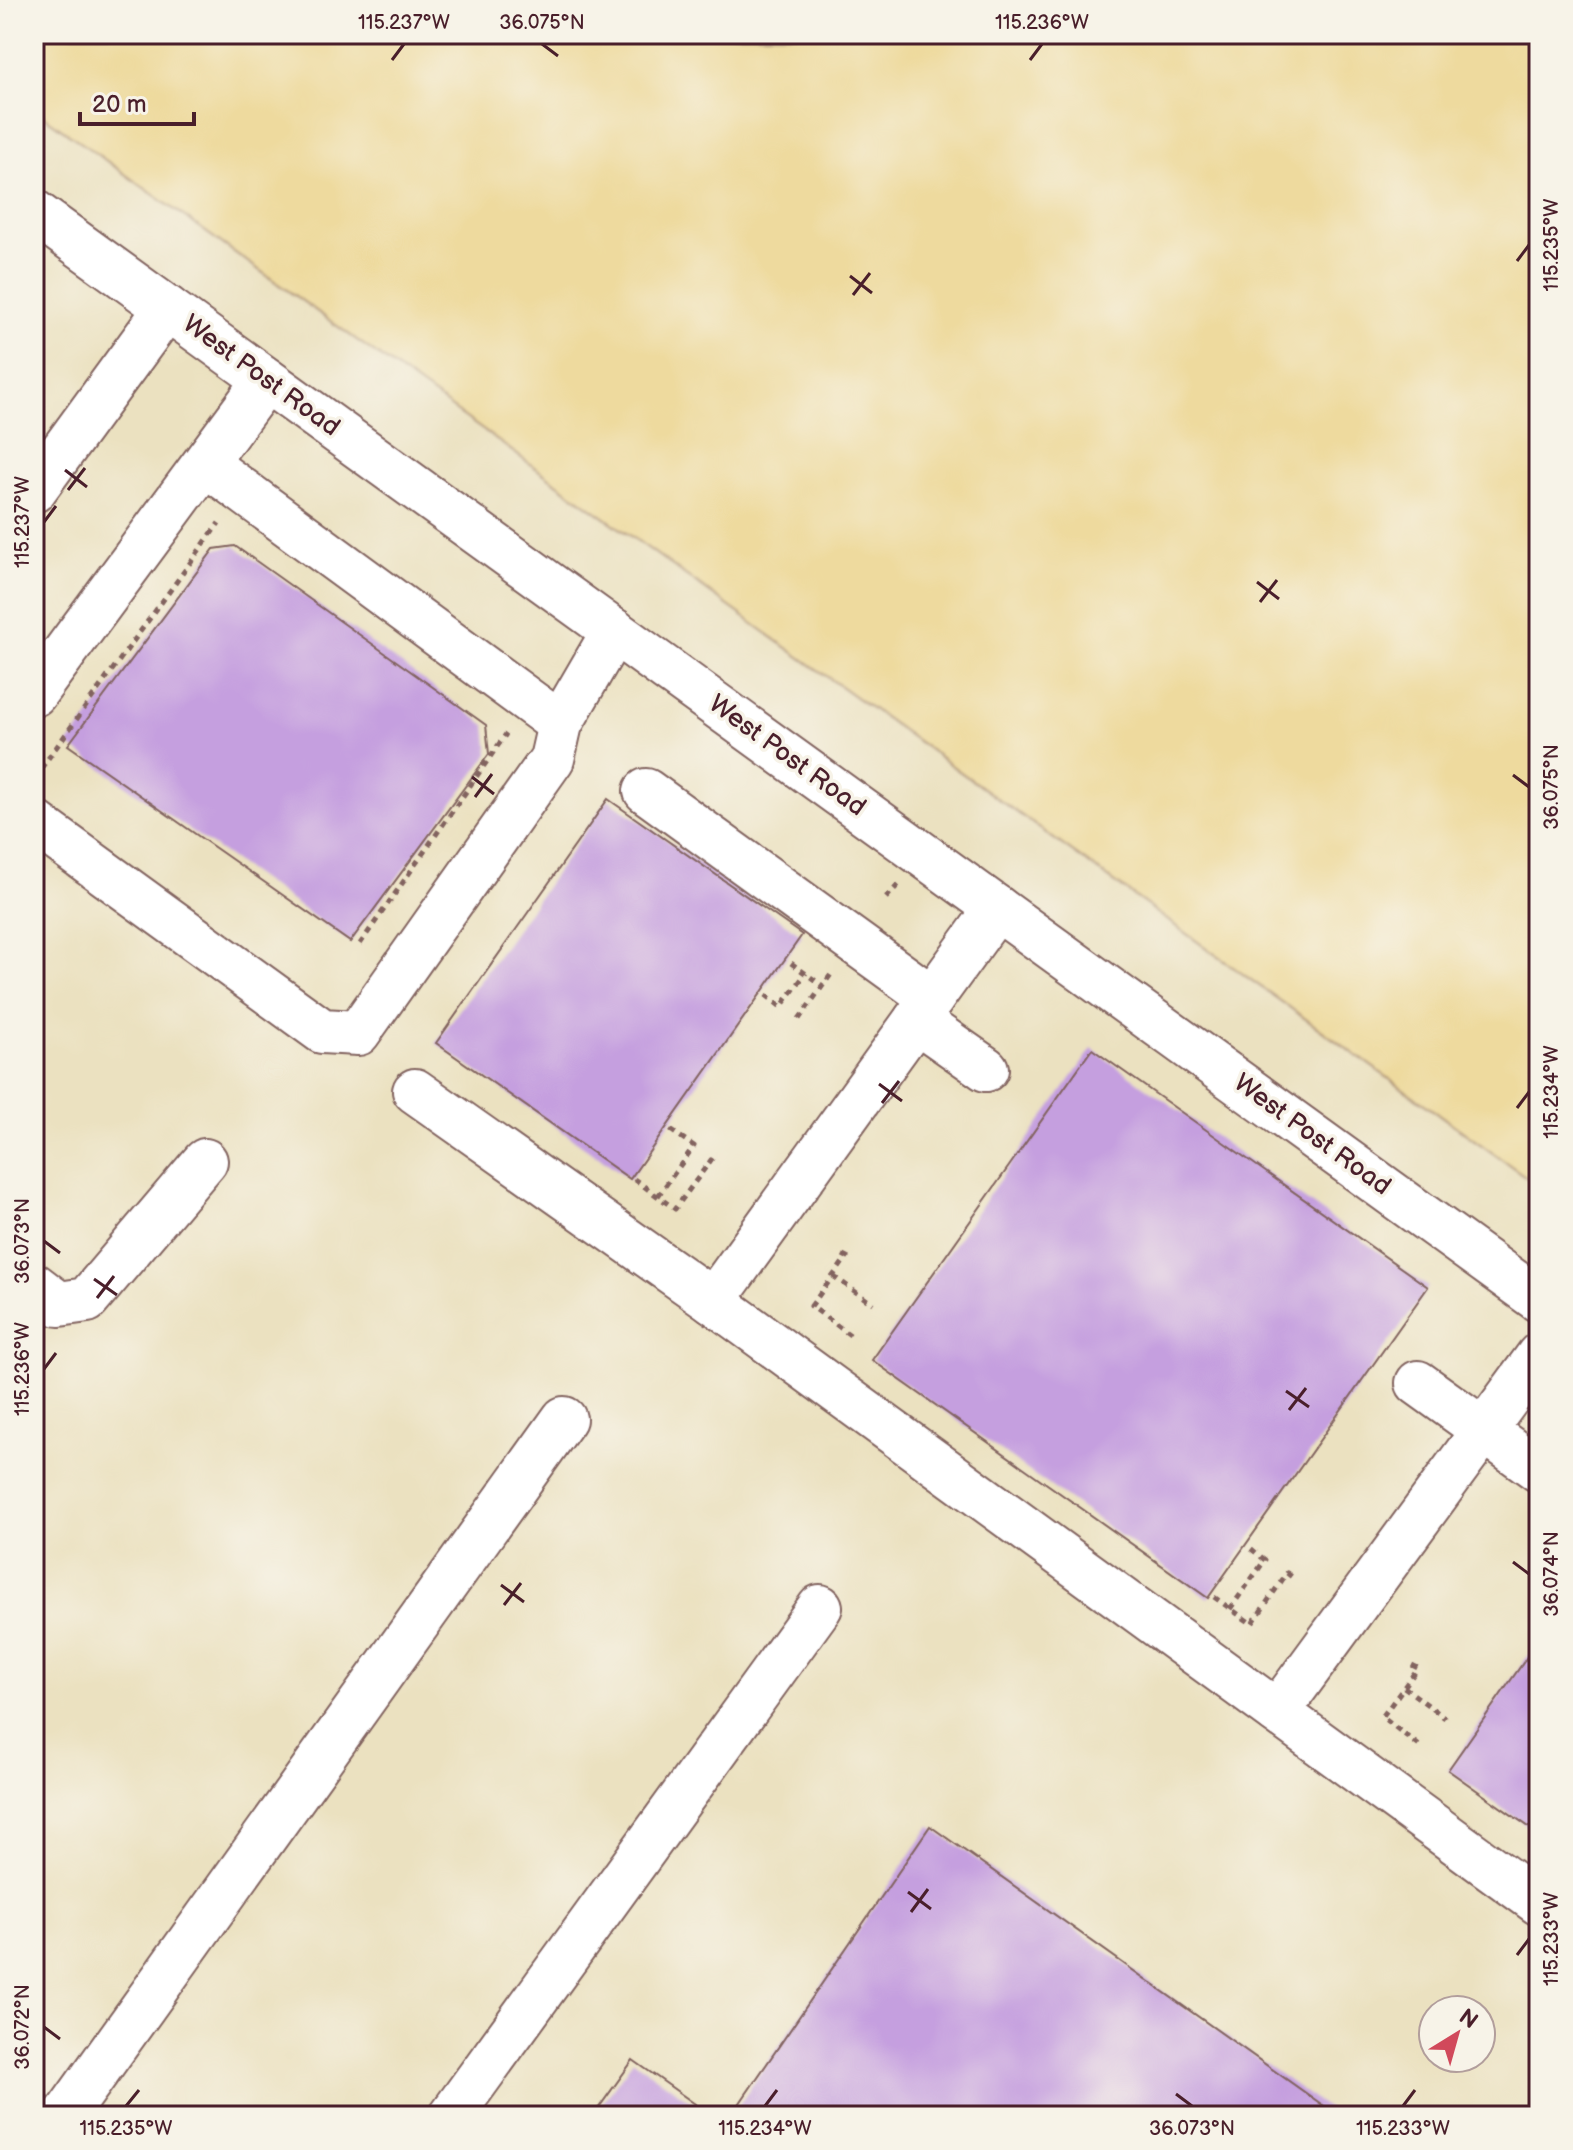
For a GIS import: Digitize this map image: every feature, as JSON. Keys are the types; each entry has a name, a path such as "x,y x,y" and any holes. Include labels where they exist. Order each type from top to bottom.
{"street":[{"name":"West Post Road","path":"34,212 1539,1300"},
{"path":"34,490 167,308"},
{"path":"34,694 266,380"},
{"path":"206,464 560,724"},
{"path":"34,822 322,1031 358,1033 552,759 560,724 614,631"},
{"path":"646,791 924,1009 986,1069"},
{"path":"713,1301 997,908"},
{"path":"415,1091 713,1301 1539,1903"},
{"path":"34,1285 59,1304 87,1300 205,1161"},
{"path":"1277,1712 1539,1355"},
{"path":"1418,1383 1539,1470"},
{"path":"65,2116 564,1419"},
{"path":"451,2116 820,1607"}],"path":[{"path":"34,778 204,540 219,523 227,529"},
{"path":"360,944 506,737 503,723"},
{"path":"791,963 823,986"},
{"path":"799,1019 837,966"},
{"path":"766,995 781,1007 806,973"},
{"path":"658,1196 694,1146 669,1129"},
{"path":"634,1179 675,1209 711,1160 716,1164"},
{"path":"843,1255 847,1257 811,1306 850,1335"},
{"path":"833,1276 873,1304"},
{"path":"1230,1609 1265,1560 1249,1547"},
{"path":"1214,1597 1252,1624 1287,1573 1292,1577"},
{"path":"1412,1665 1418,1668 1382,1717 1422,1748"},
{"path":"1404,1687 1445,1718"}],"sand":[{"path":"34,34 1539,34 1539,1186 34,109"}],"building":[{"path":"235,546 486,725 489,754 350,942 68,745 214,549"},
{"path":"608,799 802,935 630,1179 436,1043"},
{"path":"1092,1049 1428,1287 1208,1598 872,1360"},
{"path":"1539,1640 1539,1834 1448,1770"},
{"path":"930,1826 1338,2116 731,2116"},
{"path":"633,2060 712,2116 593,2116"}]}
